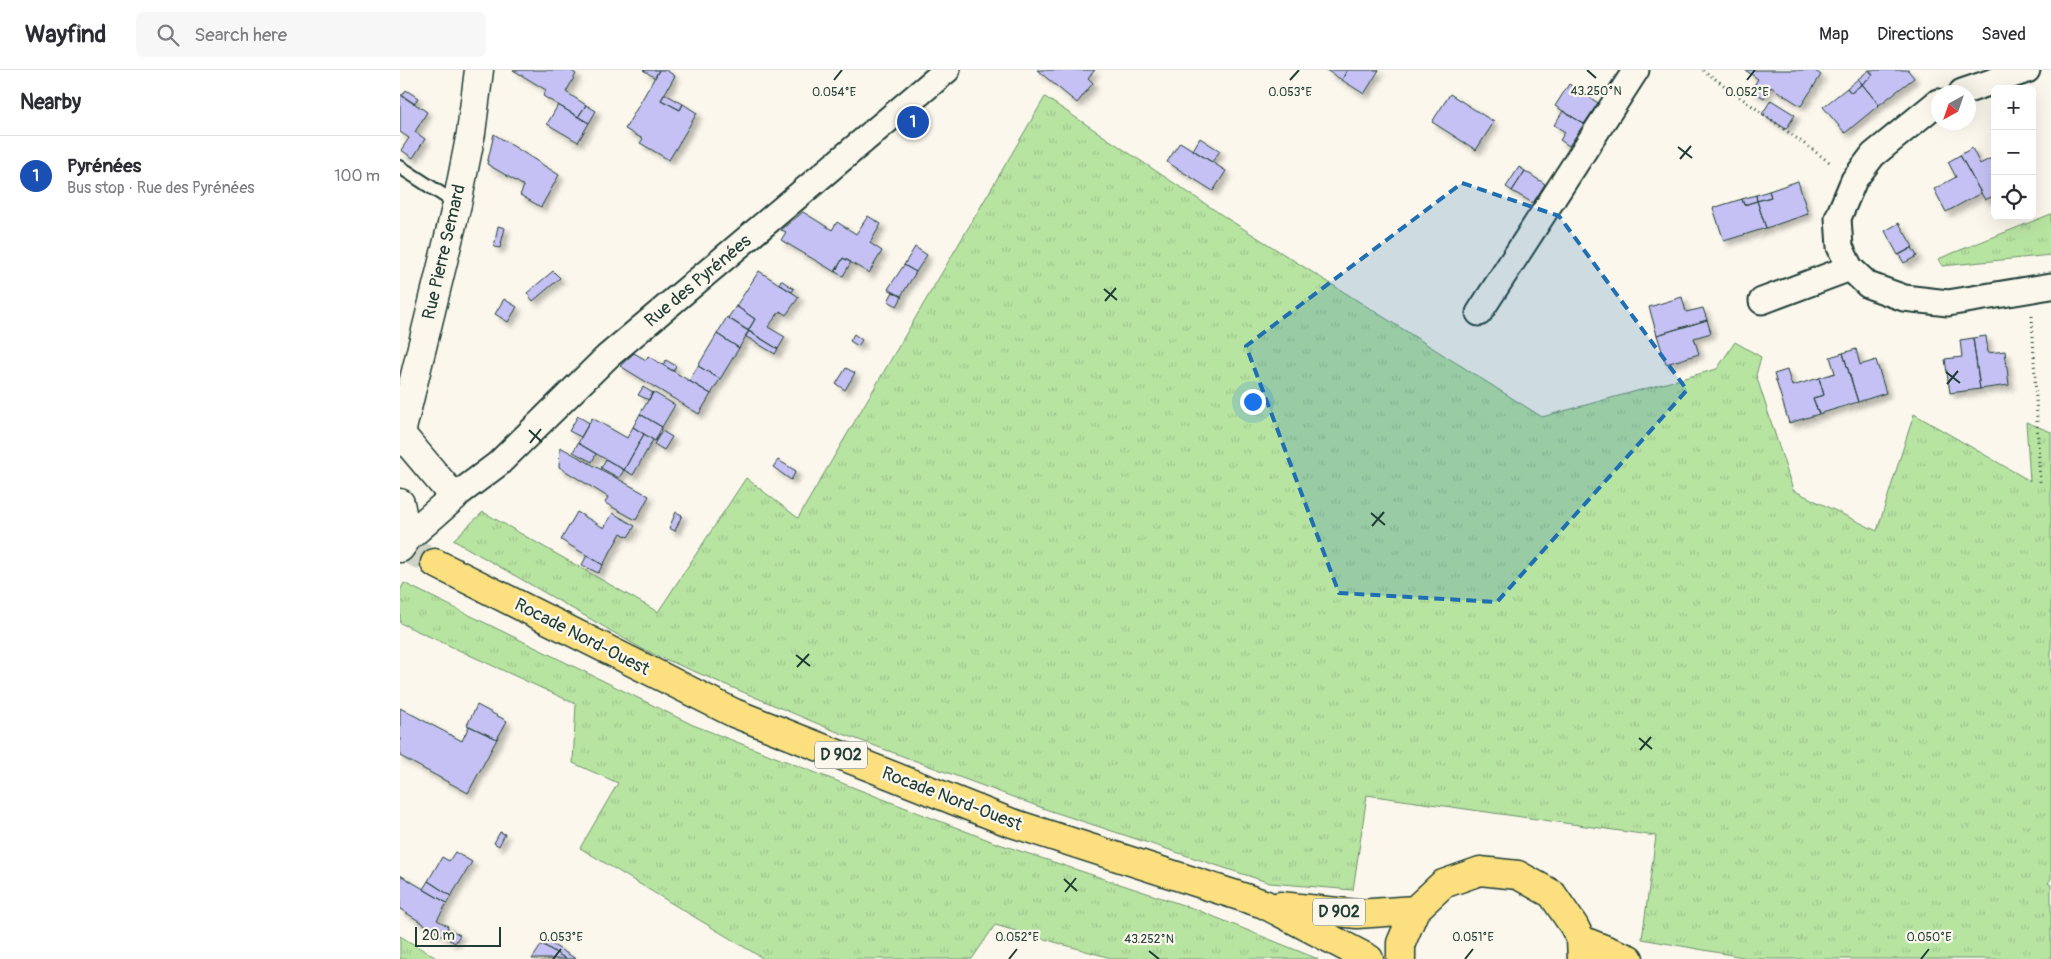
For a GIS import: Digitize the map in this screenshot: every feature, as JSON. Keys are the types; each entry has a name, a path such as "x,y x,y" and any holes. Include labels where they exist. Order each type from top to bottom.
{"main road":[{"name":"Rue Pierre Semard","path":"454,497 400,434 456,204 471,133 479,70"},
{"path":"404,543 454,497"},
{"path":"400,503 404,543"},
{"name":"Rocade Nord-Ouest","path":"435,563 734,713 1009,822 1264,904 1369,959"},
{"path":"1401,959 1401,943 1415,910 1443,884 1480,871 1518,875 1552,894 1574,926 1582,950 1629,959"},
{"name":"Rocade Nord-Ouest","path":"1264,904 1356,914 1415,910"}],"street":[{"name":"Rue des Pyrénées","path":"454,497 498,464 606,357 947,70"},
{"path":"1479,313 1636,70"},
{"path":"1976,87 2027,70"},
{"path":"1931,108 1873,155 1854,180 1838,218 1840,247 1850,268 1868,285 1904,298 1948,303 2041,287"},
{"path":"1762,301 1850,268"}],"lane":[{"path":"400,167 456,204"}],"path":[{"path":"1703,70 1854,180"},
{"path":"2040,482 2041,287"}],"highlighted area":[{"path":"1462,183 1559,216 1687,390 1497,602 1339,593 1246,346"}],"green space":[{"path":"1045,97 1228,219 1542,417 1717,369 1735,342 1761,357 1756,375 1793,490 1877,531 1914,414 2030,481 2026,422 2051,432 2051,879 2048,883 2051,885 2051,959 1754,959 1642,939 1656,836 1367,795 1353,890 1270,883 1048,810 835,731 646,651 453,540 483,512 658,612 746,478 798,518"},
{"path":"2051,214 2051,255 1942,266 1938,259 2036,220"},
{"path":"404,583 693,725 996,843 1195,909 1318,959 1114,959 995,925 972,959 764,959 580,848 618,783 573,763 576,704 400,623 400,591"},
{"path":"400,936 438,959 400,959"}],"building":[{"path":"513,70 570,70 576,74 566,92 586,105 578,117 543,96 546,90"},
{"path":"643,70 659,70 655,78"},
{"path":"659,70 666,70 675,76 661,100 680,110 683,104 697,113 669,160 640,143 643,139 625,129"},
{"path":"1037,70 1095,70 1088,78 1093,83 1077,103"},
{"path":"1326,70 1347,70 1342,80"},
{"path":"1347,70 1379,70 1364,94 1342,80"},
{"path":"1745,70 1814,70 1821,75 1801,106 1771,87 1764,98 1751,90 1758,79"},
{"path":"1869,70 1873,75 1862,84 1858,79"},
{"path":"1869,70 1908,70 1914,78 1879,105 1862,84 1873,75"},
{"path":"1858,79 1862,84 1851,93 1847,88"},
{"path":"1569,84 1598,103 1584,124 1555,106"},
{"path":"1862,84 1879,105 1845,133 1823,107 1847,88 1851,93"},
{"path":"406,90 418,98 414,104 402,96"},
{"path":"400,94 427,112 415,132 425,139 413,158 401,150 409,138 400,132"},
{"path":"665,94 683,104 680,110 661,100"},
{"path":"1450,94 1494,122 1476,150 1432,122"},
{"path":"1771,100 1795,115 1786,129 1762,114"},
{"path":"558,105 589,123 578,142 547,124"},
{"path":"586,105 596,111 589,123 578,117"},
{"path":"1563,111 1584,124 1569,146 1560,140 1565,132 1554,125"},
{"path":"494,134 559,175 541,207 520,195 524,186 487,164"},
{"path":"1200,138 1220,151 1212,162 1193,150"},
{"path":"1180,142 1226,171 1213,191 1167,162"},
{"path":"1972,148 1980,164 1991,158 1991,197 1985,200 1960,155"},
{"path":"1960,155 1981,193 1946,212 1934,189 1956,177 1948,162"},
{"path":"1519,167 1525,171 1512,191 1506,187"},
{"path":"1525,171 1545,184 1533,203 1512,191"},
{"path":"1798,181 1808,214 1766,228 1757,201 1771,197 1769,191"},
{"path":"1769,191 1771,197 1757,201 1756,195"},
{"path":"1756,195 1757,201 1744,205 1742,199"},
{"path":"1742,199 1744,205 1757,201 1766,228 1724,241 1713,208"},
{"path":"803,212 832,230 837,222 856,234 868,216 881,224 870,243 882,251 869,273 843,258 835,272 781,240 786,232 781,230"},
{"path":"1899,223 1913,247 1898,255 1885,231"},
{"path":"498,226 505,228 500,248 494,247"},
{"path":"915,247 927,255 916,272 904,265"},
{"path":"1912,248 1917,256 1904,263 1899,255"},
{"path":"843,258 851,262 843,276 835,272"},
{"path":"904,265 916,272 901,296 888,289"},
{"path":"553,271 560,278 533,301 527,293"},
{"path":"759,271 799,297 786,315 780,311 768,327 785,337 778,349 748,331 755,319 736,306"},
{"path":"781,280 794,289 792,292 779,284"},
{"path":"893,292 902,297 897,306 888,301"},
{"path":"1682,297 1686,312 1703,308 1707,320 1657,335 1649,307"},
{"path":"504,299 517,307 508,322 495,314"},
{"path":"736,306 755,319 748,331 728,318"},
{"path":"727,317 749,331 739,348 717,334"},
{"path":"1707,320 1711,333 1694,338 1699,354 1666,364 1657,335"},
{"path":"749,331 778,349 775,354 745,336"},
{"path":"717,334 739,348 720,379 698,366"},
{"path":"854,334 862,340 858,346 850,341"},
{"path":"1986,336 1988,353 2005,351 2009,385 1980,389 1973,338"},
{"path":"1973,338 1980,389 1950,393 1945,359 1962,357 1960,340"},
{"path":"1856,349 1860,365 1876,360 1886,393 1858,402 1843,353"},
{"path":"634,353 646,360 648,356 711,394 699,414 620,366"},
{"path":"1843,353 1858,402 1819,414 1813,398 1824,395 1819,378 1835,373 1830,357"},
{"path":"666,360 676,366 673,371 663,365"},
{"path":"698,366 720,379 711,394 689,381"},
{"path":"846,368 855,373 845,390 836,384"},
{"path":"1787,370 1792,386 1819,378 1824,395 1813,398 1819,414 1789,423 1774,374"},
{"path":"643,387 653,393 649,400 638,395"},
{"path":"653,392 675,405 662,427 640,414"},
{"path":"640,414 662,427 655,441 633,427"},
{"path":"578,416 589,423 581,437 569,431"},
{"path":"592,418 627,438 633,427 644,434 624,470 578,443"},
{"path":"662,431 672,437 664,450 654,444"},
{"path":"644,434 653,440 633,475 624,470"},
{"path":"578,443 596,454 592,462 573,452"},
{"path":"560,447 649,496 636,520 605,503 608,497 559,467"},
{"path":"606,459 624,470 619,478 601,468"},
{"path":"778,460 796,471 791,480 773,467"},
{"path":"577,512 604,528 613,513 635,526 628,537 621,533 603,565 561,540"},
{"path":"676,512 682,515 675,531 669,528"},
{"path":"587,555 603,565 598,573 582,565"},
{"path":"477,705 507,721 497,739 467,725"},
{"path":"400,708 462,741 469,726 497,739 468,793 400,756"},
{"path":"500,832 505,834 499,846 494,843"},
{"path":"455,852 472,862 451,896 428,881 442,857 449,861"},
{"path":"400,875 447,903 437,920 448,926 443,936 400,909"},
{"path":"428,881 451,896 447,903 423,889"},
{"path":"448,928 460,935 455,943 443,936"},
{"path":"545,940 576,959 566,959 542,944"},
{"path":"542,944 566,959 532,959"}],"tunnel":[{"path":"400,545 435,563"}],"place":[{"name":"Pyrénées","path":"913,122"}]}
